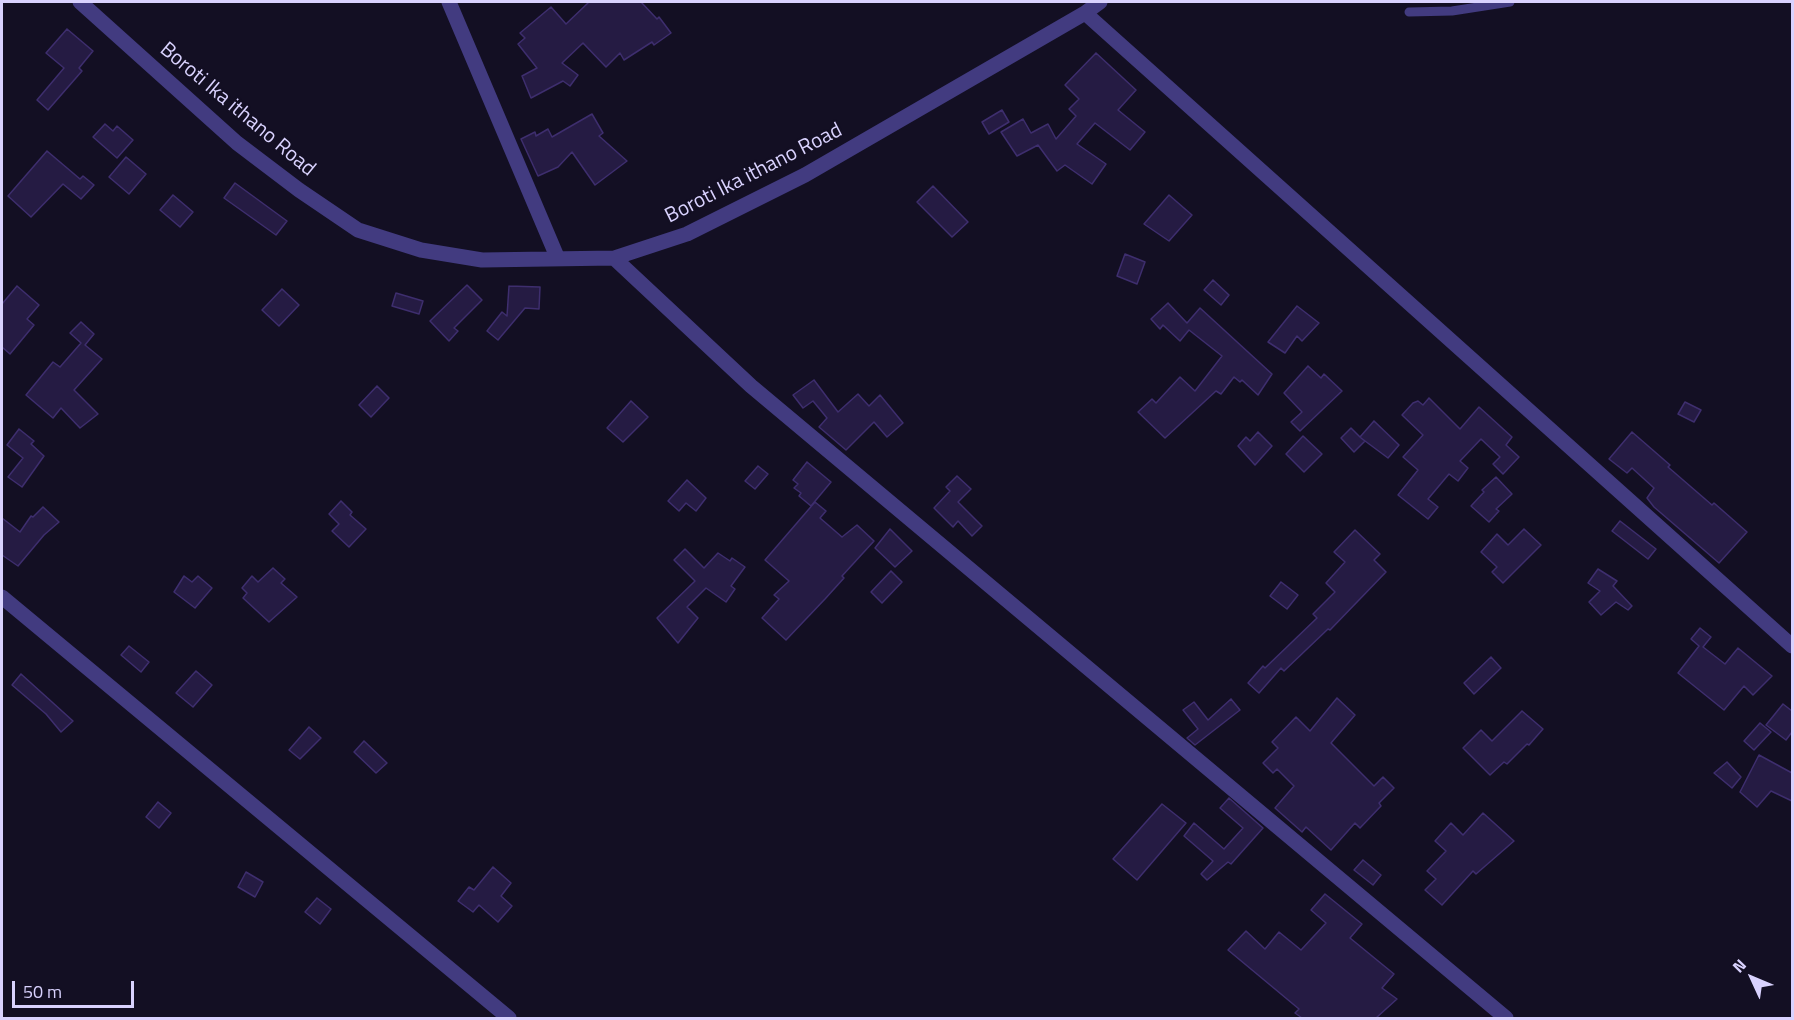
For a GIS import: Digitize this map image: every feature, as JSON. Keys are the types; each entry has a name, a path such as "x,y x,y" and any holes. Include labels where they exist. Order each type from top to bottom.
{"street":[{"name":"Boroti Ika ithano Road","path":"80,2 237,143 299,190 358,230 421,250 482,260 614,258 687,234 805,175 1101,2"},
{"path":"449,2 558,259"},
{"path":"1085,13 1789,636"},
{"path":"614,258 751,386 1506,1018"},
{"path":"2,597 509,1018"}],"lane":[{"path":"1409,12 1452,11 1510,2"}],"building":[{"path":"589,2 641,2 657,19 659,17 671,33 654,45 652,42 624,60 620,53 606,67 583,43 562,63 578,75 570,86 563,81 531,98 522,76 537,68 518,44 525,38 520,33 551,7 566,24"},
{"path":"67,29 93,51 79,68 82,71 48,110 37,100 64,68 46,53"},
{"path":"1096,53 1136,90 1118,110 1145,132 1130,150 1095,123 1077,144 1106,164 1092,184 1065,165 1057,171 1038,145 1017,156 1001,132 1023,119 1031,133 1048,124 1056,139 1076,116 1069,109 1079,99 1065,85"},
{"path":"1002,110 1009,122 989,134 982,122"},
{"path":"592,114 603,133 599,136 627,161 595,185 572,152 558,167 538,176 521,139 535,132 536,136 548,129 552,137"},
{"path":"105,124 113,131 117,126 133,140 117,158 93,137"},
{"path":"47,151 80,179 83,176 94,185 81,199 63,184 31,217 8,196"},
{"path":"126,157 146,174 129,194 109,177"},
{"path":"235,183 287,221 276,235 224,198"},
{"path":"933,186 968,222 952,237 917,202"},
{"path":"173,195 193,212 180,227 160,210"},
{"path":"1169,195 1192,215 1169,241 1144,224"},
{"path":"1125,254 1145,262 1137,284 1117,276"},
{"path":"1213,280 1229,295 1221,305 1204,290"},
{"path":"467,285 482,300 454,328 458,331 449,341 430,321"},
{"path":"17,286 39,305 27,319 34,325 10,354 2,347 2,304"},
{"path":"509,286 540,287 539,309 525,308 498,340 487,331 502,312 507,316"},
{"path":"282,289 299,305 279,326 262,310"},
{"path":"396,293 423,301 419,314 392,306"},
{"path":"1168,303 1187,323 1200,308 1272,374 1258,395 1242,380 1240,382 1234,377 1221,394 1216,391 1165,438 1138,412 1152,399 1156,403 1180,377 1195,391 1222,356 1189,330 1180,341 1163,325 1160,329 1151,319"},
{"path":"1297,306 1319,323 1302,341 1297,336 1285,353 1268,342"},
{"path":"81,322 94,334 85,345 102,359 74,390 98,414 80,428 61,408 53,418 26,395 53,362 60,367 81,343 70,333"},
{"path":"1308,366 1321,378 1324,374 1342,391 1300,431 1291,422 1302,412 1284,393"},
{"path":"814,380 838,412 858,394 869,406 880,395 903,423 887,437 874,422 846,450 819,427 827,418 813,401 803,408 793,395"},
{"path":"377,386 389,398 371,417 359,405"},
{"path":"1429,398 1460,429 1479,407 1512,437 1506,445 1519,457 1503,474 1493,464 1500,457 1481,439 1460,461 1468,468 1458,481 1449,474 1428,499 1438,507 1428,519 1398,495 1418,470 1403,457 1423,435 1402,415 1413,403 1418,401 1423,405"},
{"path":"631,401 648,417 623,442 607,428"},
{"path":"1685,402 1701,410 1694,422 1678,414"},
{"path":"1374,421 1399,445 1388,458 1361,438 1365,441 1354,452 1341,438 1351,428 1360,437"},
{"path":"19,429 34,441 31,444 44,456 22,487 8,477 23,458 7,445"},
{"path":"1258,432 1272,446 1255,465 1238,446 1246,437 1250,441"},
{"path":"1632,432 1670,465 1668,467 1747,532 1719,563 1654,507 1647,498 1654,488 1632,468 1627,473 1609,459"},
{"path":"1303,436 1322,454 1304,472 1286,454"},
{"path":"807,462 831,482 811,506 799,496 801,493 794,488 798,484 793,480"},
{"path":"758,466 768,474 755,489 745,481"},
{"path":"957,476 971,489 958,502 982,526 972,536 958,521 953,527 934,508 950,491 946,487"},
{"path":"1496,477 1512,494 1496,509 1499,511 1489,522 1471,506 1484,492 1482,490"},
{"path":"687,480 706,498 696,511 686,503 679,511 668,501"},
{"path":"341,501 352,512 350,515 366,529 349,547 332,531 339,524 329,514"},
{"path":"815,502 826,511 820,518 842,537 857,525 874,541 842,576 844,578 786,640 762,618 779,599 774,595 789,581 765,560"},
{"path":"43,507 59,522 44,535 18,566 2,555 2,518 20,532 31,516 33,517"},
{"path":"1620,521 1656,549 1648,559 1612,531"},
{"path":"890,529 912,551 895,567 875,548"},
{"path":"1524,529 1541,545 1503,583 1492,572 1497,567 1481,552 1497,534 1508,545"},
{"path":"1355,530 1380,554 1374,560 1386,572 1330,630 1328,629 1284,671 1281,668 1259,693 1248,683 1263,666 1265,668 1317,618 1313,614 1335,592 1326,583 1345,562 1334,552"},
{"path":"685,549 704,568 718,553 730,561 732,558 745,567 731,586 735,589 726,602 706,588 687,607 698,618 678,643 657,618 695,581 674,560"},
{"path":"273,568 285,579 281,583 297,597 269,622 243,598 247,593 242,588 252,576 258,582"},
{"path":"1598,569 1617,581 1613,586 1632,606 1628,610 1616,602 1601,615 1589,602 1600,591 1588,583"},
{"path":"891,571 902,582 882,603 871,592"},
{"path":"184,576 192,582 198,576 212,588 195,608 174,592"},
{"path":"1281,582 1298,595 1287,609 1270,596"},
{"path":"1700,628 1711,637 1703,647 1725,664 1738,648 1772,676 1753,695 1744,686 1724,710 1678,673 1699,646 1691,639"},
{"path":"129,646 149,662 141,672 121,655"},
{"path":"1491,657 1501,668 1474,694 1464,683"},
{"path":"196,671 212,685 193,707 176,693"},
{"path":"21,674 73,721 61,732 46,714 12,685"},
{"path":"1337,698 1355,715 1331,743 1374,786 1383,777 1394,788 1360,828 1355,823 1331,850 1306,827 1302,832 1275,808 1294,786 1277,769 1273,773 1263,763 1278,748 1272,742 1296,717 1310,731"},
{"path":"1231,699 1240,710 1195,745 1187,738 1198,729 1183,710 1194,702 1208,720"},
{"path":"1783,704 1792,711 1792,732 1786,740 1766,725"},
{"path":"1522,711 1543,729 1529,745 1527,744 1507,764 1504,762 1490,775 1463,748 1481,730 1492,741"},
{"path":"1760,723 1771,732 1754,750 1744,741"},
{"path":"309,727 321,738 300,759 289,750"},
{"path":"364,741 387,763 376,773 354,752"},
{"path":"1759,755 1792,773 1792,801 1771,791 1757,807 1740,792"},
{"path":"1727,762 1741,777 1732,788 1714,773"},
{"path":"1229,798 1263,828 1231,864 1228,862 1207,880 1201,874 1213,861 1184,836 1194,823 1224,849 1243,828 1220,808"},
{"path":"158,802 171,813 159,828 146,817"},
{"path":"1162,804 1186,823 1137,880 1113,859"},
{"path":"1483,813 1514,841 1476,874 1473,871 1442,905 1425,890 1436,879 1427,871 1446,851 1435,841 1451,823 1463,835"},
{"path":"1363,860 1381,875 1373,885 1354,870"},
{"path":"493,867 511,883 501,896 512,906 498,922 479,905 473,912 458,901 469,887 474,890"},
{"path":"246,872 263,882 255,897 238,887"},
{"path":"1325,894 1362,924 1350,938 1394,974 1382,988 1397,999 1376,1018 1302,1018 1295,1013 1299,1009 1228,950 1246,931 1265,949 1279,932 1301,950 1326,923 1311,910"},
{"path":"317,898 331,909 320,924 305,912"}]}
